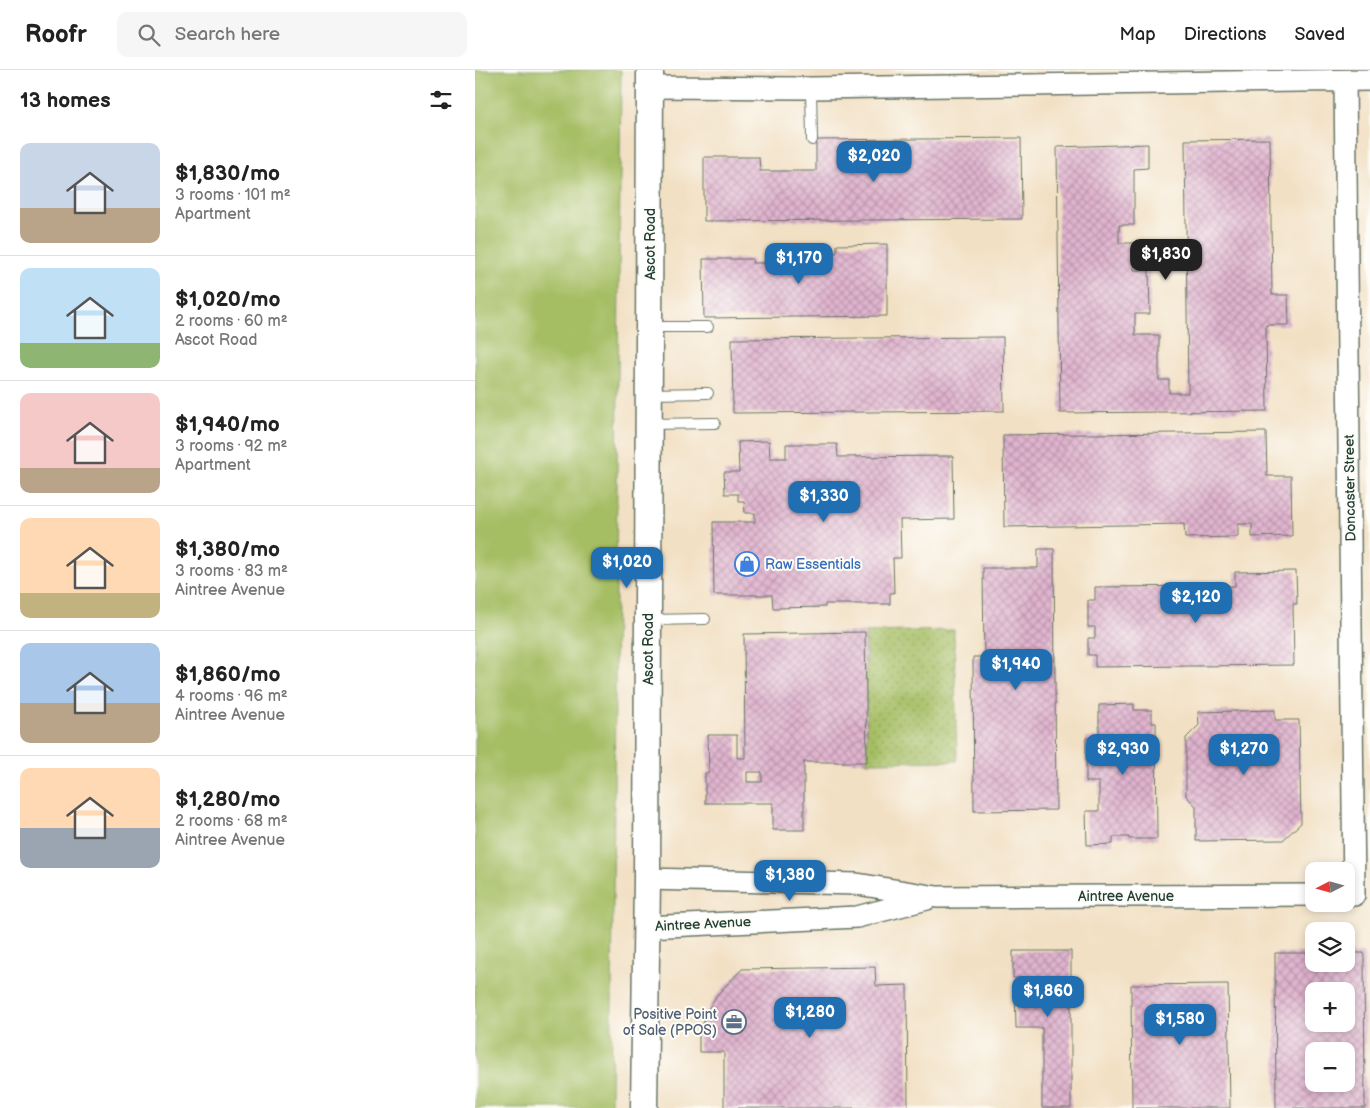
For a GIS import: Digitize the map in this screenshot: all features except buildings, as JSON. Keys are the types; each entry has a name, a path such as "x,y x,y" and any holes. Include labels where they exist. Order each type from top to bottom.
{"street":[{"path":"650,78 811,88 1370,80"},
{"name":"Ascot Road","path":"644,1108 647,879 650,78"},
{"name":"Doncaster Street","path":"1345,81 1357,895"},
{"name":"Aintree Avenue","path":"647,879 857,884 937,897 1305,896"},
{"name":"Aintree Avenue","path":"646,927 857,917 937,897"}],"lane":[{"path":"811,88 812,140"},
{"path":"649,327 708,327"},
{"path":"648,394 709,394"},
{"path":"648,424 715,423"},
{"path":"648,620 705,619"}],"green space":[{"path":"475,70 621,70 611,1108 475,1108"},
{"path":"954,630 957,761 867,762 865,632"}],"place":[{"name":"Raw Essentials","path":"747,564"},
{"name":"Positive Point of Sale (PPOS)","path":"734,1022"}]}
